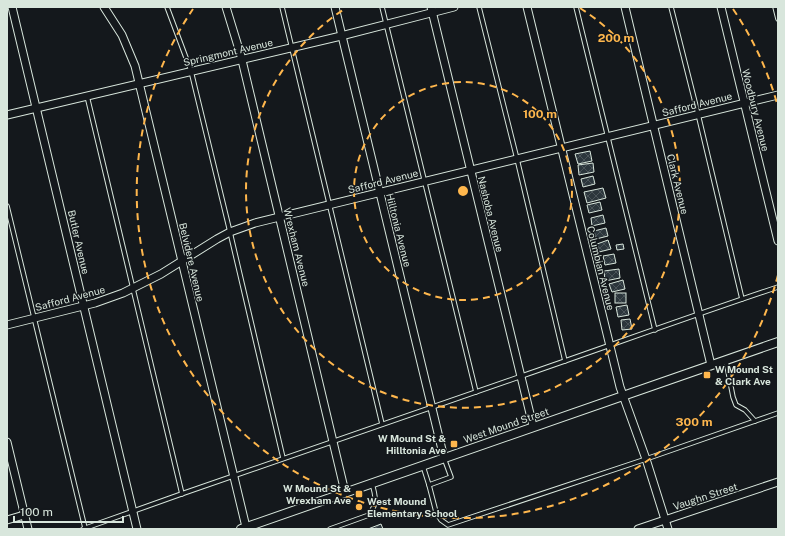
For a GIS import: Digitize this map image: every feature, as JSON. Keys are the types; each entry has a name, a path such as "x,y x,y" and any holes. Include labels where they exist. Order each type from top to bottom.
{"street":[{"name":"Butler Avenue","path":"12,7 138,529"},
{"name":"Belvidere Avenue","path":"104,7 122,35 135,66 233,476 244,528"},
{"name":"Wrexham Avenue","path":"226,7 242,59 345,492"},
{"name":"Hilltonia Avenue","path":"335,7 444,458"},
{"name":"Springmont Avenue","path":"7,115 341,36 432,10 454,7"},
{"name":"Columbian Avenue","path":"527,7 623,395 646,459 668,529"},
{"name":"Clark Avenue","path":"625,7 711,365"},
{"name":"Woodbury Avenue","path":"721,7 778,241"},
{"name":"Nashoba Avenue","path":"432,10 533,426"},
{"name":"Safford Avenue","path":"7,325 95,303 133,288 182,262 230,232 255,223 778,95"},
{"name":"West Mound Street","path":"244,528 533,426 778,342"},
{"path":"7,442 28,529"},
{"name":"Vaughn Street","path":"638,529 778,482"},
{"path":"7,520 24,514"}],"lane":[{"path":"167,7 191,71 283,458"},
{"path":"282,7 382,424"},
{"path":"382,7 476,392"},
{"path":"479,7 565,361"},
{"path":"576,7 655,330"},
{"path":"671,7 742,299"},
{"path":"775,7 778,19"},
{"path":"87,96 182,494"},
{"path":"7,206 84,528 778,287"},
{"path":"726,360 736,405 745,410 755,421"},
{"path":"423,465 436,512 441,520 448,525 778,413"},
{"path":"429,485 450,477 444,458"},
{"path":"330,529 369,515 373,511 376,501 372,483"}],"building":[{"path":"590,151 592,161 578,164 575,154"},
{"path":"593,163 594,172 579,175 578,165"},
{"path":"593,176 595,184 583,187 581,179"},
{"path":"603,188 606,198 587,203 584,192"},
{"path":"600,202 602,210 589,213 587,205"},
{"path":"603,215 605,223 592,226 591,218"},
{"path":"606,228 608,236 596,239 594,231"},
{"path":"608,240 611,249 599,252 597,244"},
{"path":"623,244 624,249 617,250 616,245"},
{"path":"614,254 616,263 605,265 603,256"},
{"path":"619,269 620,278 605,281 604,271"},
{"path":"623,280 625,289 612,292 609,284"},
{"path":"615,293 626,293 626,303 615,303"},
{"path":"627,305 629,315 618,317 616,307"},
{"path":"630,319 632,329 622,330 621,320"},
{"path":"381,524 383,529 368,529"}],"place":[{"name":"W Mound St & Clark Ave","path":"707,375"},
{"name":"W Mound St & Hilltonia Ave","path":"454,444"},
{"name":"W Mound St & Wrexham Ave","path":"359,494"},
{"name":"West Mound Elementary School","path":"359,507"}]}
